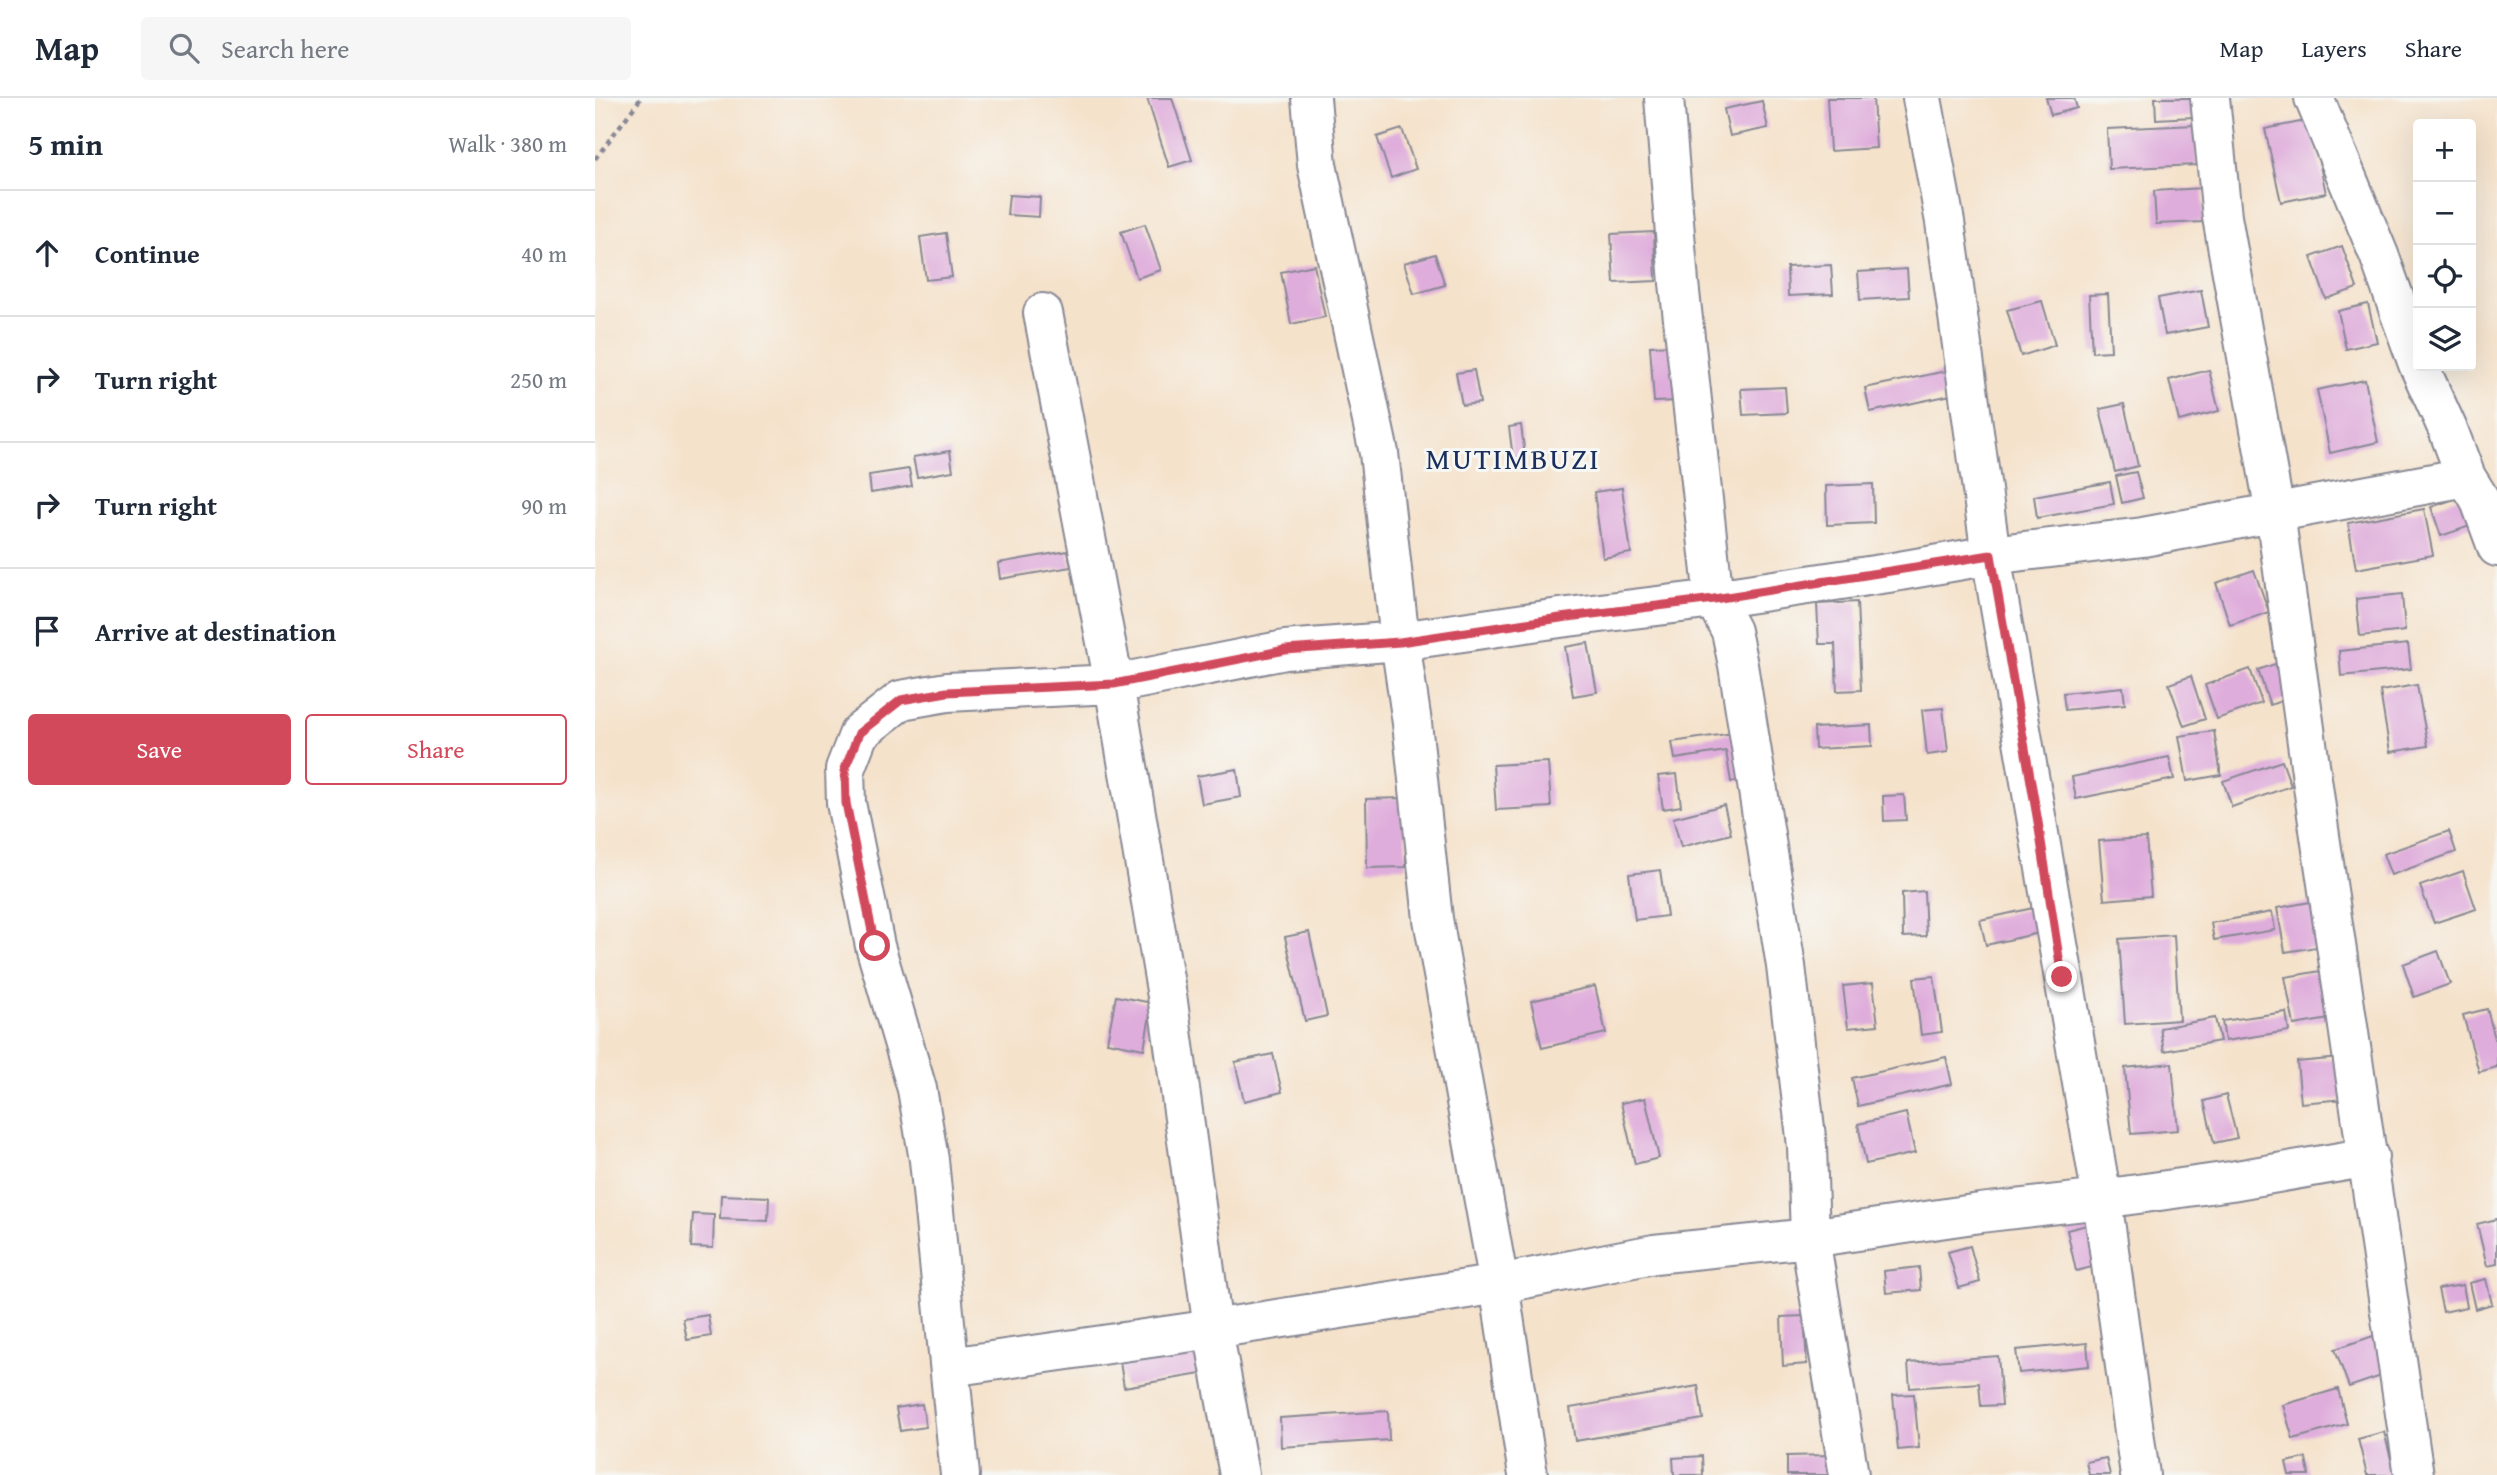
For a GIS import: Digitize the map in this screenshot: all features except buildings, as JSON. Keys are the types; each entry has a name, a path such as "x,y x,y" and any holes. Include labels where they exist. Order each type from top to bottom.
{"street":[{"path":"1311,98 1317,165 1378,453 1412,723 1433,919 1499,1284 1528,1475"},
{"path":"1664,98 1679,283 1714,599 1731,631 1738,665 1786,966 1807,1146 1810,1238 1849,1475"},
{"path":"1923,98 1945,222 1991,555 2102,1199 2140,1475"},
{"path":"2210,98 2222,217 2275,513 2414,1475"},
{"path":"2314,98 2379,256 2413,349"},
{"path":"1043,313 1114,684 1168,1002 1213,1329 1239,1475"},
{"path":"2422,371 2466,477 2479,498 2497,547"},
{"path":"960,1475 929,1160 917,1089 875,946 846,803 845,769 859,733 901,700 947,692 1114,684 1285,650 1400,642 1714,599 1991,555 2143,537 2466,477"},
{"path":"950,1367 1499,1284 1654,1254 1810,1238 1980,1213 2102,1199 2231,1181 2369,1157"}],"path":[{"path":"595,159 641,98"}],"district":[{"name":"MUTIMBUZI","path":"1513,458"}],"route":[{"path":"875,946 846,803 845,769 859,733 901,700 947,692 1114,684 1285,650 1400,642 1714,599 1991,555 2062,977"}]}
